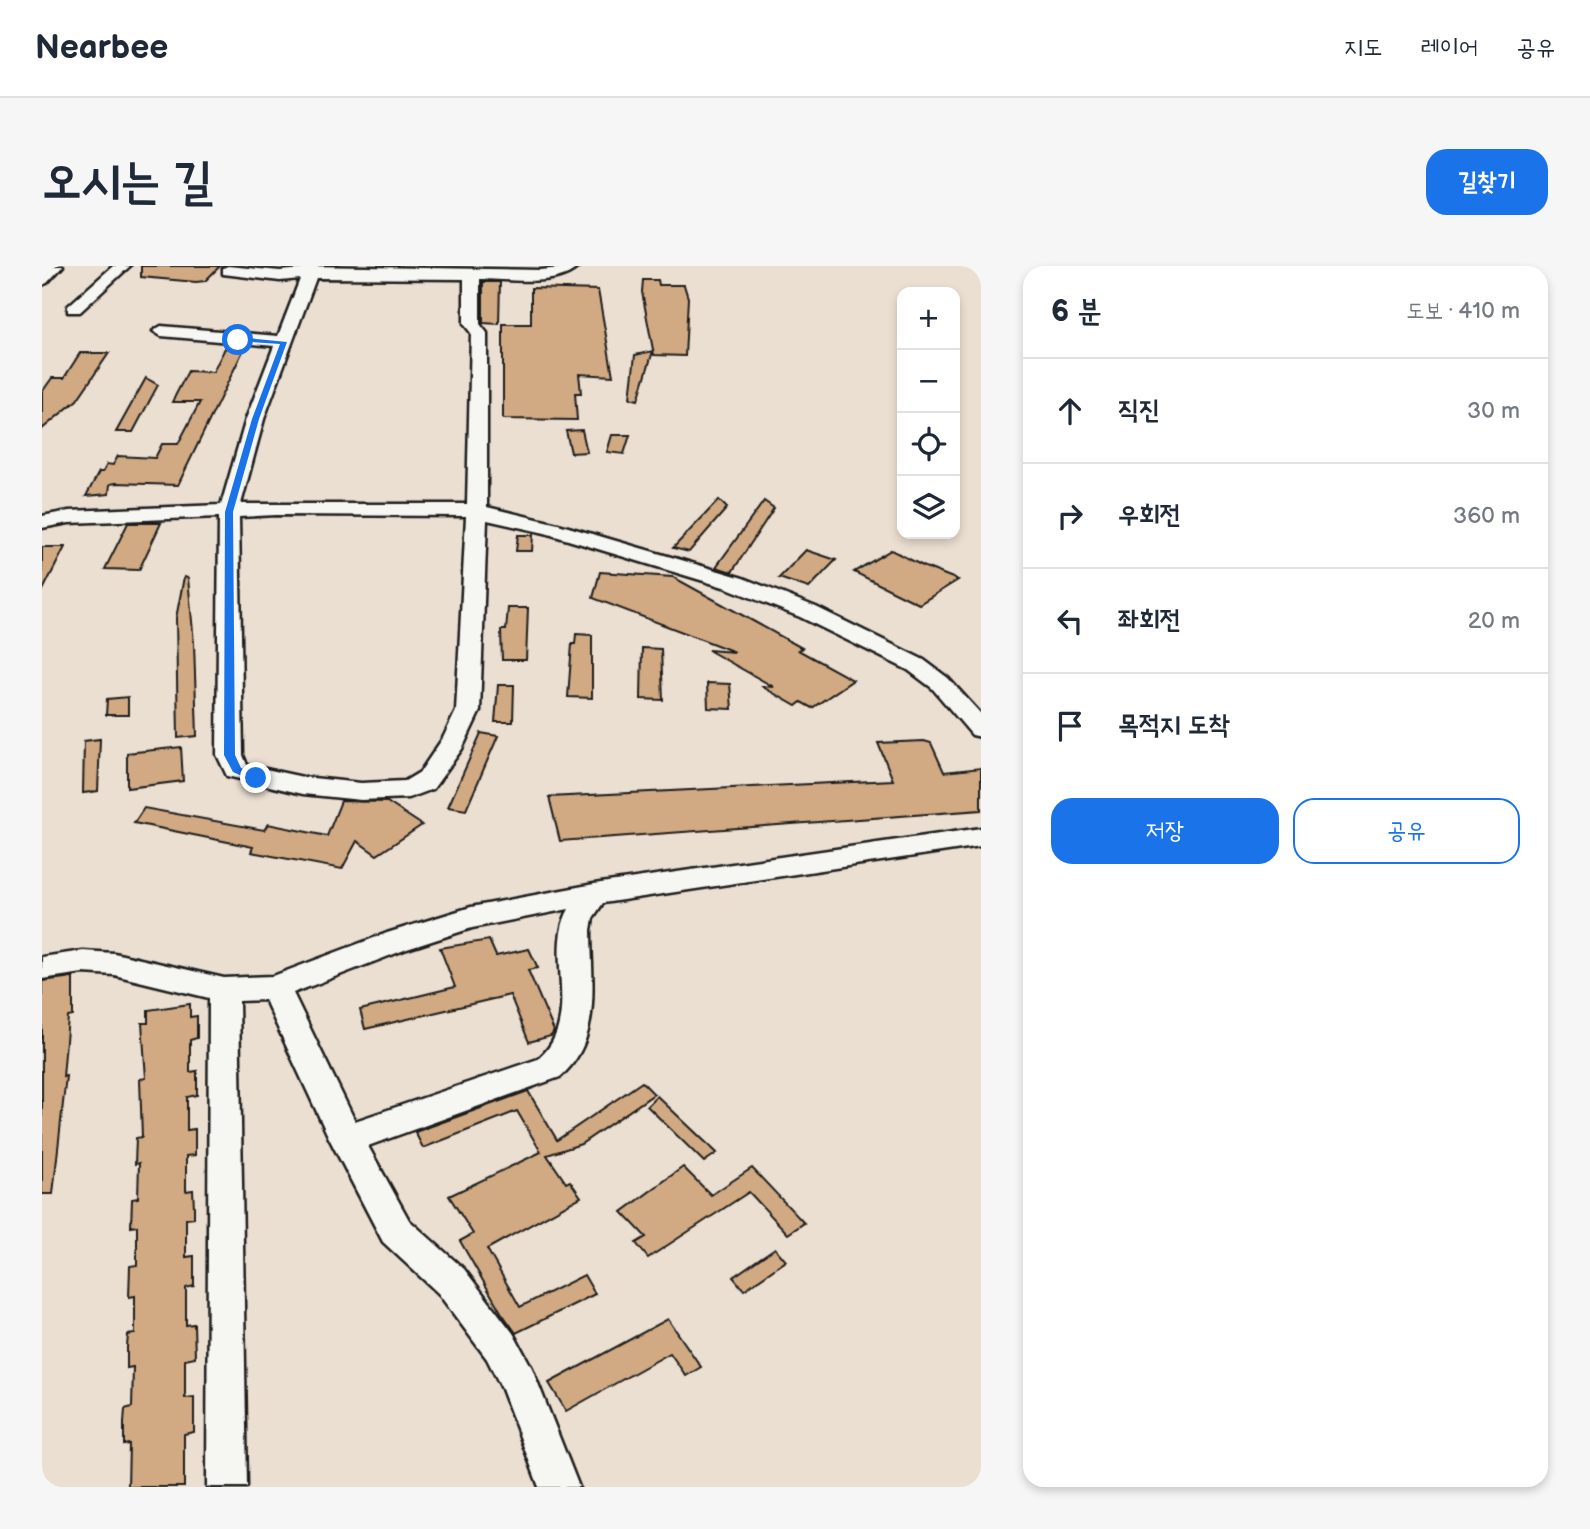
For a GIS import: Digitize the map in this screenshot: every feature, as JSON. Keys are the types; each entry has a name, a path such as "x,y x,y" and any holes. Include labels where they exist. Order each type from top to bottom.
{"street":[{"path":"42,280 55,266"},
{"path":"74,309 122,266"},
{"path":"228,271 280,276 312,270 541,275 571,266"},
{"path":"312,270 256,419 229,512 230,755 236,770 280,783 372,792 409,790 422,785 433,774 468,712 477,511 479,333 471,324 472,274"},
{"path":"161,331 284,342"},
{"path":"42,522 69,517 276,509 477,511 551,528 735,583 808,612 916,665 940,683 981,729"},
{"path":"42,968 83,962 114,964 224,990 275,988 397,942 471,918 594,894 981,837"},
{"path":"346,1138 400,1122 549,1068 563,1056 569,1044 574,1018 576,930 579,917 594,894"},
{"path":"275,988 346,1138 396,1231 451,1281 500,1346 518,1381 559,1487"},
{"path":"224,990 227,1487"}],"building":[{"path":"141,266 220,266 205,281 196,282 141,277"},
{"path":"643,280 658,280 659,285 684,285 688,298 685,356 654,355 642,292"},
{"path":"483,282 500,282 499,324 483,323"},
{"path":"531,288 598,290 613,376 579,374 581,393 575,393 577,420 503,419 503,324 531,324"},
{"path":"225,348 244,349 178,485 116,483 110,484 109,494 86,496 99,472 103,472 107,464 113,465 118,456 155,458 162,444 178,444 200,402 172,402 188,371 213,372"},
{"path":"653,351 638,400 630,398 635,355"},
{"path":"80,353 109,353 77,400 42,429 42,392 52,378 64,378"},
{"path":"146,378 158,385 133,432 116,432"},
{"path":"582,430 587,452 571,453 566,431"},
{"path":"612,435 630,435 624,454 607,452"},
{"path":"719,500 727,508 689,552 673,548"},
{"path":"764,501 774,508 732,572 716,567"},
{"path":"128,523 161,523 139,570 105,569"},
{"path":"518,535 533,535 532,551 516,551"},
{"path":"42,547 65,547 42,592"},
{"path":"806,550 836,560 809,588 779,578"},
{"path":"891,550 958,580 919,604 854,572"},
{"path":"600,572 673,577 802,648 798,650 853,680 812,708 801,702 796,706 761,686 774,687 708,650 735,652 593,598"},
{"path":"184,577 188,578 194,643 197,736 178,738 176,618"},
{"path":"508,608 528,608 526,660 502,660 501,630 506,630"},
{"path":"576,634 592,635 592,698 568,697 572,644 575,644"},
{"path":"642,648 661,649 663,700 641,699"},
{"path":"707,683 730,684 732,709 708,708"},
{"path":"498,685 514,685 513,722 495,722"},
{"path":"128,697 128,715 106,715 107,699"},
{"path":"481,733 498,736 466,810 448,807"},
{"path":"100,739 98,791 83,793 84,741"},
{"path":"878,743 931,743 944,772 981,768 981,810 560,841 549,797 893,780"},
{"path":"181,747 183,781 127,788 127,753"},
{"path":"341,801 387,802 422,825 377,855 357,841 342,869 251,852 253,847 134,823 144,808 264,830 268,824 327,836"},
{"path":"489,940 496,956 529,949 538,968 528,970 554,1031 551,1036 529,1042 510,995 365,1029 360,1010 455,987 440,948"},
{"path":"73,977 73,1016 68,1017 63,1077 66,1076 53,1194 42,1194 42,981"},
{"path":"190,1004 190,1017 197,1016 197,1038 190,1040 190,1072 197,1071 197,1095 187,1097 187,1130 195,1129 195,1155 186,1156 186,1191 193,1190 194,1218 186,1219 186,1257 194,1256 194,1286 186,1288 186,1325 194,1324 195,1357 185,1359 185,1398 194,1397 194,1432 184,1434 184,1487 128,1487 129,1444 124,1445 124,1423 125,1409 132,1407 133,1367 127,1368 127,1347 128,1335 135,1334 135,1296 129,1297 130,1266 137,1265 137,1226 131,1227 132,1199 138,1198 139,1163 135,1164 136,1138 142,1137 140,1079 146,1078 142,1023 148,1023 148,1010"},
{"path":"642,1082 654,1094 581,1144 547,1155 566,1183 570,1181 581,1197 487,1249 520,1307 584,1275 595,1294 516,1333 460,1241 473,1234 449,1196 541,1152 517,1111 423,1148 415,1132 528,1091 557,1140"},
{"path":"657,1096 717,1153 704,1162 647,1106"},
{"path":"683,1167 711,1195 752,1168 804,1223 788,1234 749,1192 648,1258 636,1243 646,1237 622,1212"},
{"path":"775,1248 786,1261 744,1290 733,1277"},
{"path":"668,1319 701,1367 686,1376 670,1353 566,1411 549,1383"}],"route":[{"path":"238,340 284,342 256,419 229,512 230,755 236,770 256,778"}]}
